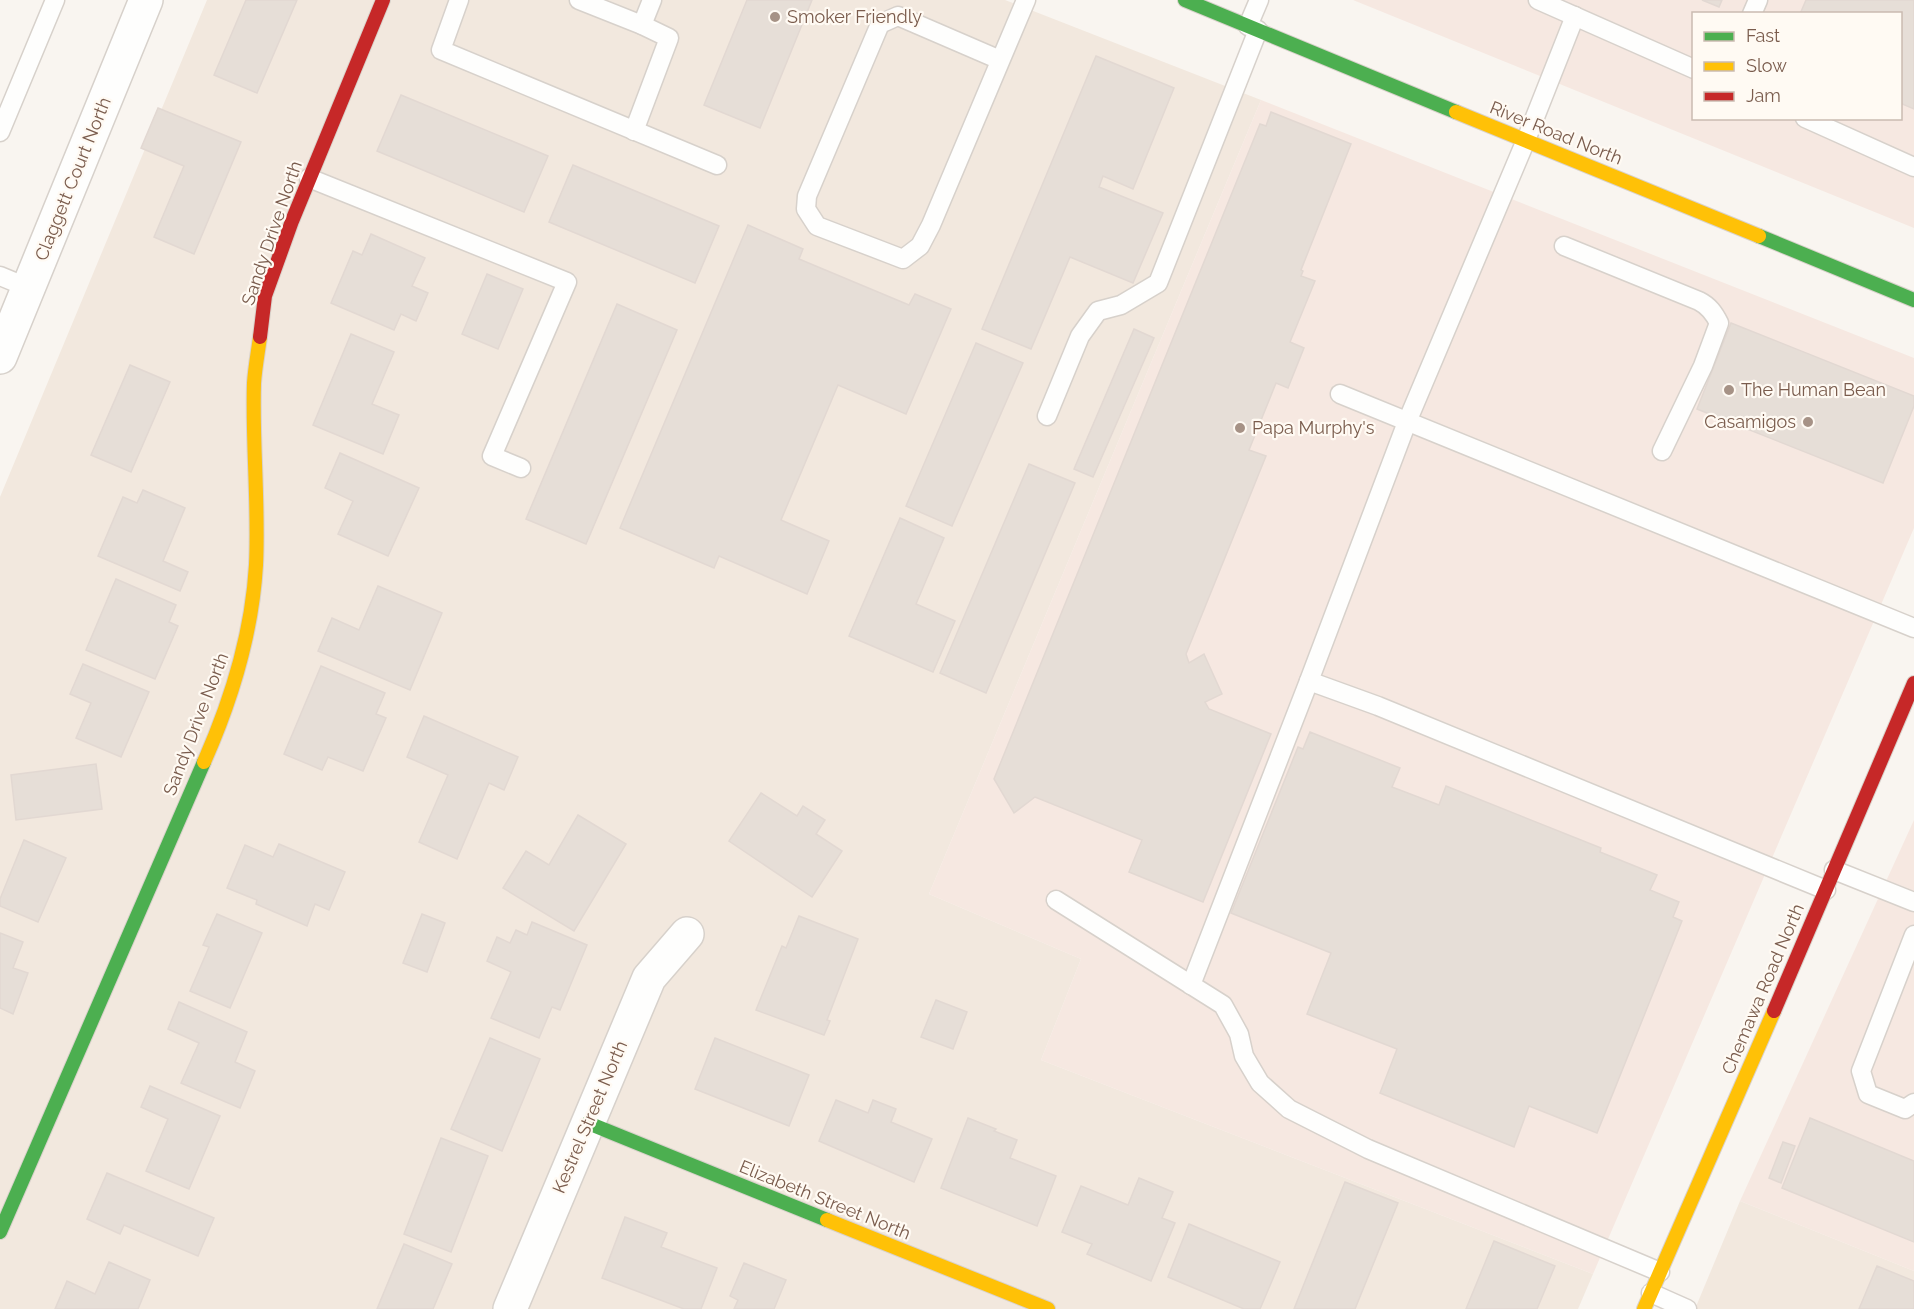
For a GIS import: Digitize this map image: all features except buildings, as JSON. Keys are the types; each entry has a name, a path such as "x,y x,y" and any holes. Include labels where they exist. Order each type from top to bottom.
{"street":[{"name":"Claggett Court North","path":"0,357 14,282 146,0"},
{"name":"Sandy Drive North","path":"0,1232 214,739 236,677 247,637 256,563 254,381 265,296 309,178 383,0"},
{"name":"River Road North","path":"1185,0 1914,300"},
{"name":"Chemawa Road North","path":"1648,1301 1834,870 1908,715 1914,683"},
{"name":"Kestrel Street North","path":"510,1309 649,978 687,934"},
{"name":"Elizabeth Street North","path":"588,1123 1048,1309"}],"lane":[{"path":"0,132 55,0"},
{"path":"459,0 441,50 717,165"},
{"path":"579,0 669,38 634,131"},
{"path":"642,25 652,0"},
{"path":"1000,60 898,16 880,24 807,195 806,209 817,226 903,259 920,246 1026,0"},
{"path":"1047,416 1080,336 1098,311 1120,305 1158,283 1253,28 1259,0"},
{"path":"1538,0 1692,68"},
{"path":"1191,985 1310,681 1407,422 1526,140 1575,16"},
{"path":"1809,120 1914,167"},
{"path":"309,178 567,282 492,456 521,468"},
{"path":"1564,246 1699,301 1707,305 1715,314 1719,323 1703,366 1662,451"},
{"path":"1340,394 1914,628"},
{"path":"1310,681 1352,696 1826,890"},
{"path":"1834,870 1914,902"},
{"path":"1056,900 1223,1005 1239,1034 1244,1056 1260,1083 1289,1109 1368,1149 1660,1272"},
{"path":"1914,935 1861,1071 1868,1094 1905,1109 1914,1103"},
{"path":"1648,1301 1688,1309"}],"shaded area":[{"path":"207,0 1005,0 1261,100 929,894 1081,959 1041,1060 1593,1274 1578,1309 0,1309 0,497"},
{"path":"1353,0 1914,0 1914,228"},
{"path":"1261,100 1914,358 1914,528 1593,1274 1041,1060 1081,959 929,894"},
{"path":"1914,820 1914,1271 1740,1201"},
{"path":"1740,1201 1914,1271 1914,1309 1695,1309"}],"traffic: fast":[{"path":"1185,0 1456,112"},
{"path":"1759,236 1914,300"},
{"path":"0,1232 204,762"},
{"path":"588,1123 827,1220"}],"traffic: slow":[{"path":"1456,112 1759,236"},
{"path":"204,762 232,690 245,641 254,591 257,542 254,383 260,337"},
{"path":"1644,1309 1774,1011"},
{"path":"827,1220 1048,1309"}],"traffic: jam":[{"path":"260,337 265,296 292,221 383,0"},
{"path":"1774,1011 1914,683"}],"place":[{"name":"Smoker Friendly","path":"775,17"},
{"name":"The Human Bean","path":"1729,390"},
{"name":"Casamigos","path":"1808,422"},
{"name":"Papa Murphy's","path":"1240,428"}]}
